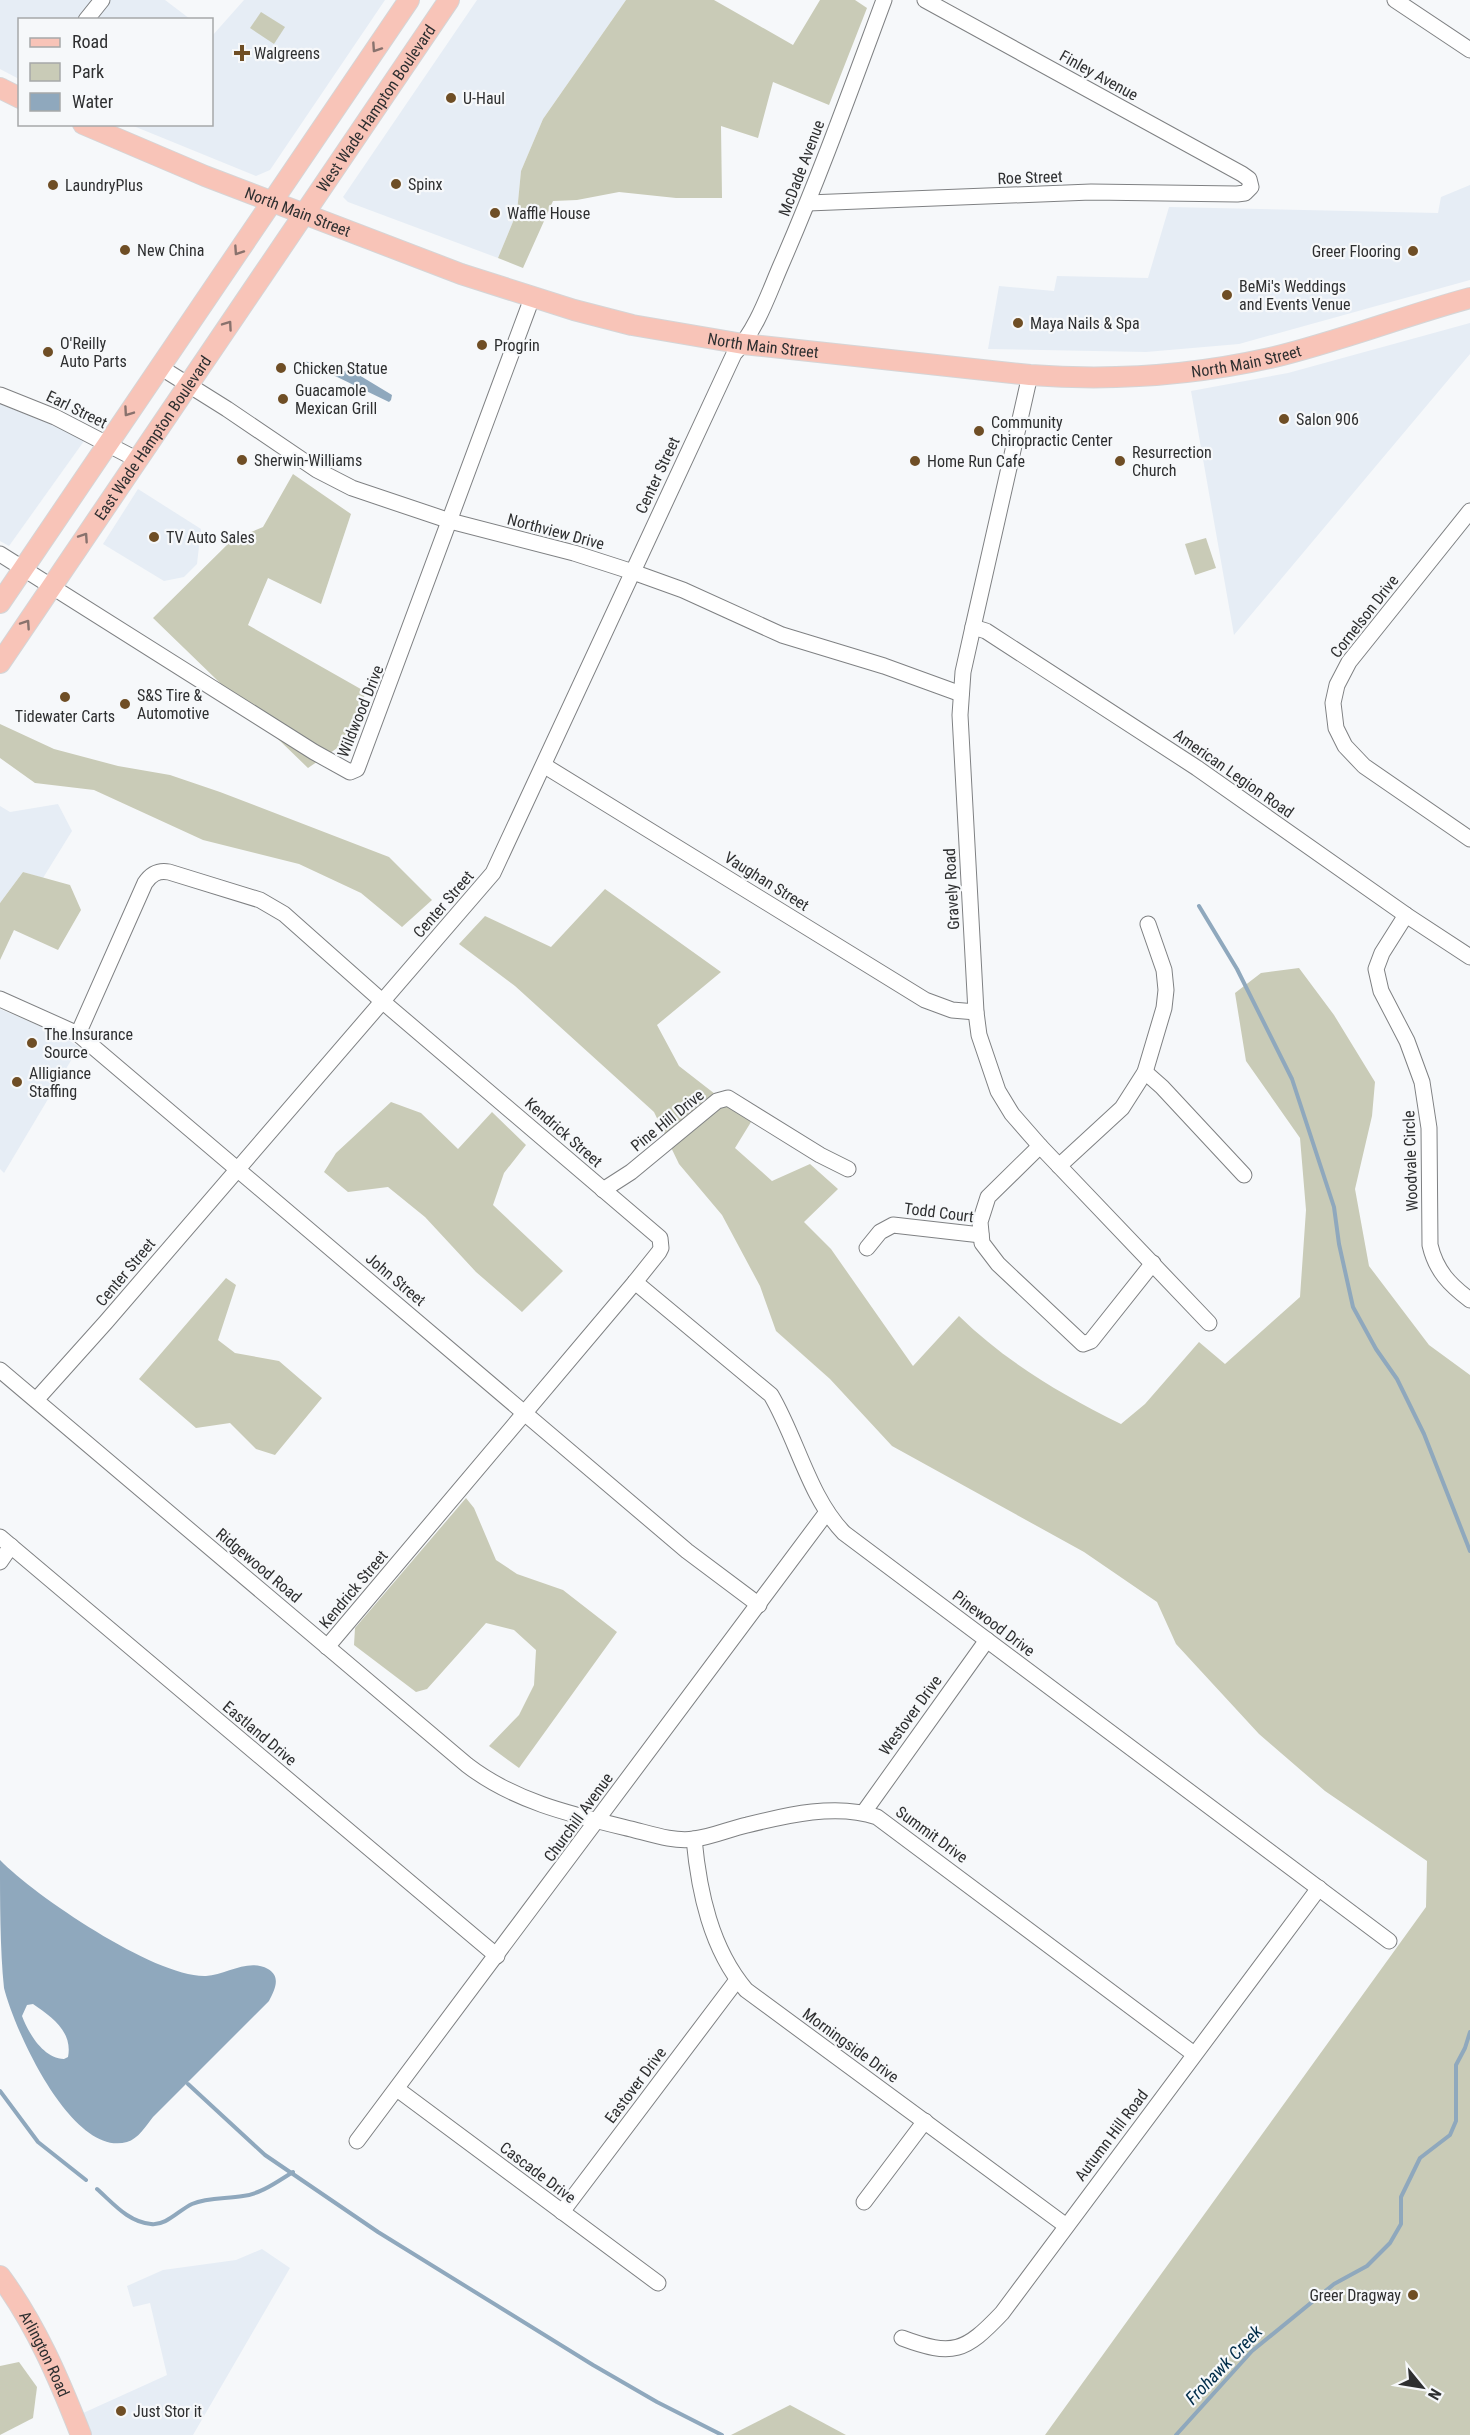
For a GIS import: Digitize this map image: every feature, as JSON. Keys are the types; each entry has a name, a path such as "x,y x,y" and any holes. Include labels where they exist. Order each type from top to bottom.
{"main road":[{"name":"West Wade Hampton Boulevard","path":"271,202 408,0"},
{"name":"West Wade Hampton Boulevard","path":"303,214 448,0"},
{"path":"0,88 18,97"},
{"name":"North Main Street","path":"88,126 271,202 461,274 532,298 632,325 743,344 1030,375 1125,378 1169,375 1230,366 1307,348 1470,298"},
{"name":"East Wade Hampton Boulevard","path":"0,603 271,202"},
{"name":"East Wade Hampton Boulevard","path":"0,663 303,214"},
{"name":"Arlington Road","path":"0,2276 23,2309 57,2373 81,2435"}],"street":[{"path":"88,18 102,0"},
{"name":"McDade Avenue","path":"743,344 755,323 808,203 884,0"},
{"name":"Finley Avenue","path":"925,0 1242,174 1249,179 1251,187"},
{"path":"1395,0 1470,50"},
{"name":"Roe Street","path":"808,203 1091,192 1237,194 1245,193 1251,187"},
{"name":"Wildwood Drive","path":"0,554 219,693 350,772 357,769 375,727 532,298"},
{"name":"Center Street","path":"36,1400 493,873 545,766 734,354 743,344"},
{"name":"Northview Drive","path":"160,367 333,479 450,521 574,553 633,572 782,634 884,666 961,694"},
{"name":"Gravely Road","path":"1030,375 973,627 961,694 960,733 979,1035 998,1091 1012,1114 1209,1323"},
{"name":"Earl Street","path":"0,395 55,417 136,459"},
{"name":"Cornelson Drive","path":"1467,831 1358,761 1340,737 1335,720 1334,703 1337,685 1349,662 1470,511"},
{"name":"American Legion Road","path":"973,627 986,631 1187,761 1470,957"},
{"name":"Vaughan Street","path":"545,766 925,1000 952,1010 976,1012"},
{"name":"Kendrick Street","path":"78,1034 145,883 151,875 159,871 169,872 248,895 285,914 382,1001 660,1238 661,1248 635,1282 327,1647"},
{"name":"Woodvale Circle","path":"1407,915 1382,953 1376,969 1377,977 1381,991 1407,1041 1422,1082 1429,1128 1432,1254 1444,1277 1470,1300"},
{"path":"1059,1166 1122,1108 1144,1072 1164,1008 1166,990 1164,970 1148,924"},
{"name":"John Street","path":"0,999 78,1034 687,1551 759,1605"},
{"path":"1144,1072 1162,1087 1244,1175"},
{"name":"Pine Hill Drive","path":"603,1190 631,1172 717,1101 728,1098 819,1155 848,1169"},
{"path":"1040,1146 988,1197 980,1222 982,1243 998,1263 1083,1344 1091,1341 1153,1263"},
{"name":"Todd Court","path":"867,1248 880,1232 893,1225 981,1235"},
{"name":"Pinewood Drive","path":"635,1282 771,1395 783,1414 827,1512 844,1533 1389,1941"},
{"name":"Ridgewood Road","path":"0,1370 327,1647 487,1779 524,1799 597,1821"},
{"name":"Churchill Avenue","path":"357,2141 827,1512"},
{"path":"0,1562 5,1541"},
{"name":"Eastland Drive","path":"5,1541 497,1956"},
{"name":"Westover Drive","path":"864,1812 987,1640"},
{"name":"Summit Drive","path":"597,1821 670,1838 694,1839 777,1818 838,1811 864,1812 889,1824 1194,2054"},
{"name":"Morningside Drive","path":"694,1839 704,1903 714,1933 737,1980 757,1999 1065,2226"},
{"name":"Autumn Hill Road","path":"902,2338 930,2349 960,2347 978,2338 1002,2313 1319,1888"},
{"name":"Eastover Drive","path":"562,2212 737,1980"},
{"name":"Cascade Drive","path":"397,2089 658,2283"},
{"path":"864,2202 925,2121"}],"shaded area":[{"path":"0,0 165,0 189,18 18,18 18,78 0,69"},
{"path":"244,0 385,0 270,170 256,176 133,126 213,126 213,35"},
{"path":"477,0 626,0 543,119 521,171 517,212 498,258 348,202 343,197"},
{"path":"1470,185 1470,280 1239,344 1146,352 988,349 999,286 1054,291 1057,276 1148,278 1169,207 1438,213 1441,197"},
{"path":"1470,323 1470,354 1234,635 1191,391 1288,373"},
{"path":"0,404 71,432 84,441 9,546 0,541"},
{"name":"TV Auto Sales","path":"138,489 201,529 197,564 184,577 164,581 103,544"},
{"path":"58,804 72,831 43,878 23,872 0,903 0,806 10,812"},
{"path":"0,1009 61,1035 79,1047 4,1173 0,1169"},
{"path":"262,2249 290,2268 193,2435 89,2435 81,2414 167,2375 150,2303 133,2307 127,2286 163,2270 236,2260"}],"green space":[{"path":"626,0 714,0 793,45 820,0 855,0 867,8 829,105 773,82 758,138 721,126 722,198 676,198 619,192 577,200 553,201 523,268 498,258 517,212 521,171 543,119"},
{"path":"261,12 285,27 274,44 250,28"},
{"path":"293,474 351,514 321,604 268,578 248,625 366,692 346,742 308,768 153,618 232,540 263,527"},
{"path":"1206,538 1216,568 1195,575 1185,544"},
{"path":"0,724 54,749 118,766 170,775 220,792 389,857 432,900 402,927 361,893 299,864 203,840 94,790 35,783 0,758"},
{"path":"23,872 70,885 81,910 58,950 14,930 0,960 0,903"},
{"path":"605,889 721,972 657,1025 679,1066 751,1122 735,1148 772,1181 810,1164 838,1189 804,1222 831,1249 913,1366 959,1316 1015,1363 1077,1401 1121,1424 1145,1404 1199,1342 1225,1364 1300,1297 1306,1210 1300,1138 1246,1061 1235,993 1261,973 1299,968 1334,1015 1375,1082 1372,1116 1355,1189 1369,1266 1429,1345 1470,1375 1470,2435 1045,2435 1426,1907 1427,1861 1325,1791 1259,1734 1176,1644 1157,1602 1084,1552 892,1446 830,1379 776,1331 760,1286 722,1215 679,1164 654,1112 515,986 459,944 485,916 551,947"},
{"path":"391,1102 421,1113 458,1149 492,1112 526,1145 504,1173 493,1205 563,1271 522,1312 476,1272 425,1217 388,1187 348,1192 324,1172 336,1153"},
{"path":"226,1278 236,1285 218,1340 235,1353 279,1361 322,1398 275,1455 256,1449 230,1423 196,1428 139,1379"},
{"path":"466,1498 474,1508 496,1560 517,1574 563,1590 617,1632 519,1768 489,1746 519,1715 534,1685 536,1650 514,1630 486,1623 427,1689 416,1692 354,1645 355,1628"},
{"path":"19,2362 37,2387 33,2418 0,2435 0,2366"},
{"path":"790,2405 846,2435 731,2435"}],"water":[{"path":"304,361 340,373 349,369 392,395 391,400 389,402"},
{"path":"0,1860 40,1894 67,1913 128,1950 158,1964 184,1973 206,1976 253,1965 268,1969 275,1976 276,1984 269,2001 153,2117 138,2135 127,2142 106,2142 86,2130 67,2111 49,2086 20,2032 4,1988","holes":["33,2004 60,2026 67,2040 68,2057 56,2058 38,2044 22,2016 27,2005"]}],"waterway":[{"path":"1199,906 1237,969 1292,1079 1334,1207 1339,1244 1353,1307 1376,1349 1397,1379 1424,1434 1470,1551"},
{"name":"Frohawk Creek","path":"1176,2435 1252,2351 1334,2284 1367,2266 1390,2243 1401,2224 1401,2197 1420,2158 1450,2135 1456,2121 1456,2065 1470,2032"},
{"path":"188,2084 265,2155 378,2232 593,2365 657,2402 722,2435"},
{"path":"0,2091 38,2142 86,2180"},
{"path":"97,2189 128,2216 135,2220 157,2224 198,2202 256,2193 293,2172"}],"place":[{"name":"Walgreens","path":"242,53"},
{"name":"U-Haul","path":"451,98"},
{"name":"Spinx","path":"396,184"},
{"name":"LaundryPlus","path":"53,185"},
{"name":"Waffle House","path":"495,213"},
{"name":"New China","path":"125,250"},
{"name":"Greer Flooring","path":"1413,251"},
{"name":"BeMi's Weddings and Events Venue","path":"1227,295"},
{"name":"Maya Nails & Spa","path":"1018,323"},
{"name":"Progrin","path":"482,345"},
{"name":"O'Reilly Auto Parts","path":"48,352"},
{"name":"Chicken Statue","path":"281,368"},
{"name":"Guacamole Mexican Grill","path":"283,399"},
{"name":"Salon 906","path":"1284,419"},
{"name":"Community Chiropractic Center","path":"979,431"},
{"name":"Sherwin-Williams","path":"242,460"},
{"name":"Home Run Cafe","path":"915,461"},
{"name":"Resurrection Church","path":"1120,461"},
{"name":"TV Auto Sales","path":"154,537"},
{"name":"Tidewater Carts","path":"65,697"},
{"name":"S&S Tire & Automotive","path":"125,704"},
{"name":"The Insurance Source","path":"32,1043"},
{"name":"Alligiance Staffing","path":"17,1082"},
{"name":"Greer Dragway","path":"1413,2295"},
{"name":"Just Stor it","path":"121,2411"}]}
